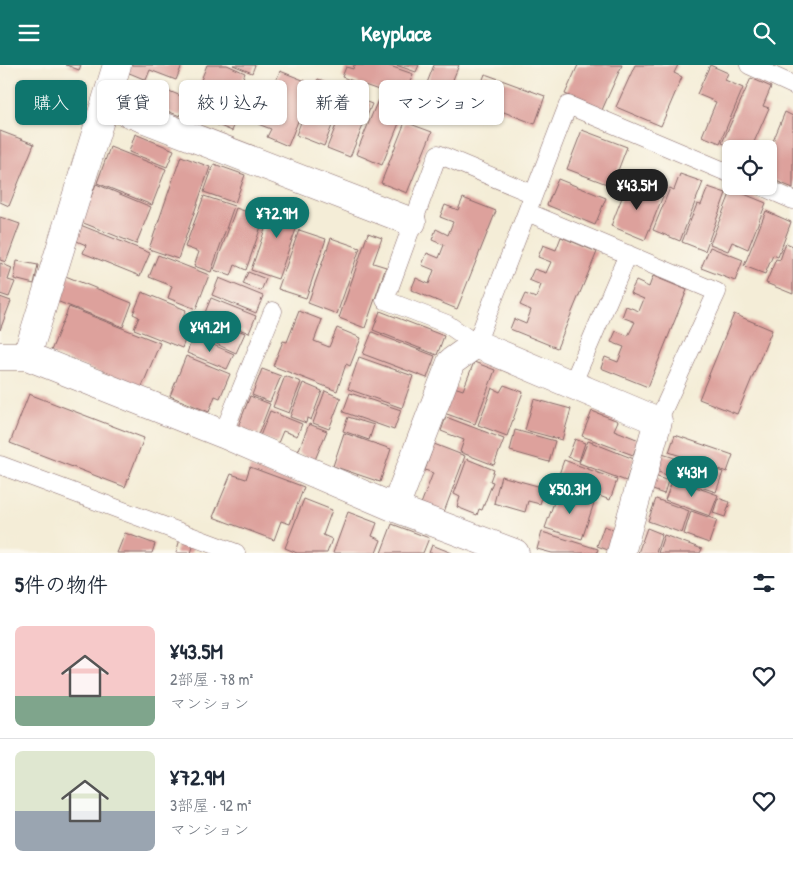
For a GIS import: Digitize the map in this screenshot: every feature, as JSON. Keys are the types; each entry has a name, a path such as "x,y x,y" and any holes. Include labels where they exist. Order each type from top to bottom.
{"street":[{"path":"113,80 117,65"},
{"path":"27,356 99,125"},
{"path":"160,125 412,222"},
{"path":"395,507 451,362 476,344 658,421 621,553"},
{"path":"0,356 27,356 224,434 504,551"}],"lane":[{"path":"749,65 793,85"},
{"path":"533,194 438,154 385,300 447,324 476,344 568,105 722,170"},
{"path":"777,192 793,199"},
{"path":"527,212 717,292 658,421"},
{"path":"572,385 628,254"},
{"path":"224,434 274,311"},
{"path":"0,465 236,553"}],"building":[{"path":"66,65 81,65 79,70"},
{"path":"130,65 182,65 176,80 150,70 146,80 127,72"},
{"path":"207,65 227,65 245,73 242,80 201,80"},
{"path":"233,65 255,65 252,73"},
{"path":"354,65 387,65 413,74 411,80 379,80 379,90 369,87 369,80 350,80 342,77 346,67 353,69"},
{"path":"396,65 419,65 416,72"},
{"path":"434,65 459,65 453,80 428,80"},
{"path":"578,65 622,65 602,110 565,94"},
{"path":"635,65 678,65 674,73 682,77 661,126 616,107"},
{"path":"710,65 728,73 725,80 743,88 720,143 702,136 716,102 697,94"},
{"path":"280,71 303,80 297,80 297,124 288,146 267,137 271,129 261,125 287,125 287,80 276,80"},
{"path":"485,74 501,80 483,80"},
{"path":"751,78 771,87 763,106 769,108 755,140 723,140"},
{"path":"504,81 545,96 535,124 504,112"},
{"path":"169,91 179,95 179,116 169,112"},
{"path":"378,100 379,125 398,125 382,165 356,154"},
{"path":"785,112 793,116 793,188 777,181 777,140 774,140"},
{"path":"218,125 234,125 232,131"},
{"path":"300,125 332,125 324,146 296,135"},
{"path":"336,125 363,125 350,157 327,148"},
{"path":"404,125 413,125 432,132 407,193 381,183"},
{"path":"582,130 627,147 612,186 567,169"},
{"path":"0,131 34,144 9,206 0,202"},
{"path":"135,134 174,150 167,167 129,152"},
{"path":"110,147 166,169 152,205 97,183"},
{"path":"181,156 210,167 178,259 149,249"},
{"path":"214,164 245,175 235,203 204,192"},
{"path":"680,174 703,182 680,241 653,230 670,188 674,190"},
{"path":"558,179 606,198 595,225 547,205"},
{"path":"628,182 663,196 645,240 611,226"},
{"path":"96,184 151,207 136,244 81,222"},
{"path":"708,187 722,192 722,195 725,195 705,251 682,242 697,204 701,205"},
{"path":"730,195 747,195 766,203 748,249 732,242 728,251 710,244"},
{"path":"204,196 234,206 211,272 194,266 199,252 185,247"},
{"path":"463,198 496,211 457,309 411,290 416,278 429,284 434,270 422,265 427,253 439,258 444,245 432,240 436,229 448,235 453,222 440,217 445,205 458,210"},
{"path":"275,200 303,210 278,279 251,270"},
{"path":"236,208 264,218 246,270 235,265 231,276 214,270"},
{"path":"766,211 791,222 778,257 773,255 765,274 744,266"},
{"path":"0,217 20,224 6,262 0,260"},
{"path":"78,224 150,253 140,276 83,253 86,245 72,239"},
{"path":"299,230 326,239 306,298 278,289"},
{"path":"368,233 382,238 373,263 386,267 365,328 339,318"},
{"path":"561,237 597,252 557,348 510,329 514,319 526,324 531,310 520,305 525,294 536,298 541,285 529,280 534,269 546,273 551,262 538,257 543,245 556,250"},
{"path":"331,238 360,248 337,314 308,303"},
{"path":"786,243 793,246 793,294 766,283 776,259 780,260"},
{"path":"710,247 743,260 735,281 701,268"},
{"path":"158,255 209,275 196,309 168,298 172,286 149,277"},
{"path":"17,261 38,265 34,284 14,279"},
{"path":"0,263 12,268 8,280 15,282 9,297 0,294"},
{"path":"248,272 266,279 261,291 243,284"},
{"path":"63,275 132,303 123,327 54,300"},
{"path":"653,276 687,290 648,387 601,368 605,357 618,362 624,347 611,342 616,331 628,336 635,322 622,317 626,306 639,311 644,299 630,293 636,281 649,287"},
{"path":"219,278 263,296 256,313 212,295"},
{"path":"142,292 186,310 180,325 189,329 182,348 134,329 139,317 133,314"},
{"path":"0,297 11,301 0,330"},
{"path":"211,298 256,316 249,333 204,315"},
{"path":"69,307 160,343 141,389 50,353"},
{"path":"299,311 322,320 314,341 329,347 337,328 361,338 350,366 346,364 337,391 273,366 283,341 287,342"},
{"path":"380,311 444,336 437,355 373,330"},
{"path":"734,314 772,330 737,414 699,399"},
{"path":"202,316 245,333 236,353 195,334"},
{"path":"372,332 435,356 427,378 363,354"},
{"path":"193,336 234,354 227,369 187,353"},
{"path":"186,356 230,374 220,398 215,396 209,412 170,396"},
{"path":"359,357 413,376 402,408 348,389"},
{"path":"474,362 495,370 475,424 444,413 454,387 463,390"},
{"path":"262,369 281,376 270,402 252,395"},
{"path":"285,376 301,382 289,413 273,407"},
{"path":"303,383 322,391 311,420 307,418 306,423 290,417"},
{"path":"504,385 523,392 507,436 478,425 492,388 500,392"},
{"path":"325,391 341,398 329,429 313,423"},
{"path":"350,393 401,410 394,430 343,412"},
{"path":"29,394 144,438 125,487 10,443"},
{"path":"250,396 270,404 258,435 238,427"},
{"path":"534,399 571,409 562,440 525,430"},
{"path":"270,411 302,424 297,436 283,431 278,443 260,436"},
{"path":"592,411 618,421 614,430 639,440 633,455 582,436"},
{"path":"348,417 374,425 369,440 343,431"},
{"path":"446,417 504,439 494,465 460,452 464,440 441,431"},
{"path":"309,424 327,431 314,462 298,452"},
{"path":"515,430 555,441 549,462 510,451"},
{"path":"344,433 391,449 380,482 333,466"},
{"path":"675,435 733,455 727,472 669,452"},
{"path":"575,439 585,443 579,461 568,457"},
{"path":"588,441 634,459 626,481 579,463"},
{"path":"434,444 465,456 444,512 421,504 433,473 425,470"},
{"path":"662,454 675,458 669,476 656,471"},
{"path":"677,457 723,472 716,492 670,477"},
{"path":"467,459 494,470 490,481 493,482 482,510 479,509 477,515 457,507 460,497 454,494"},
{"path":"564,460 617,480 610,500 557,480"},
{"path":"250,467 304,487 290,524 281,521 274,540 213,517 231,474 246,479"},
{"path":"501,476 545,488 540,504 528,501 525,512 494,503"},
{"path":"655,476 668,481 664,494 650,489"},
{"path":"673,479 718,495 710,516 665,500"},
{"path":"558,491 594,503 582,539 545,528"},
{"path":"718,498 730,502 725,517 713,513"},
{"path":"304,499 332,510 323,535 332,539 327,553 297,553 285,548"},
{"path":"656,499 689,511 682,533 648,521"},
{"path":"691,511 717,520 709,543 684,534"},
{"path":"348,512 377,523 372,536 381,540 376,553 333,553"},
{"path":"392,524 429,538 423,553 381,553"},
{"path":"604,526 615,530 608,550 597,546"},
{"path":"647,528 662,534 656,553 638,553"},
{"path":"542,532 598,549 597,553 552,553 537,549"},
{"path":"125,533 155,544 152,553 117,553"},
{"path":"664,535 702,549 700,553 658,553"},
{"path":"180,539 194,544 191,553 176,553"},
{"path":"432,545 452,553 429,553"}]}
